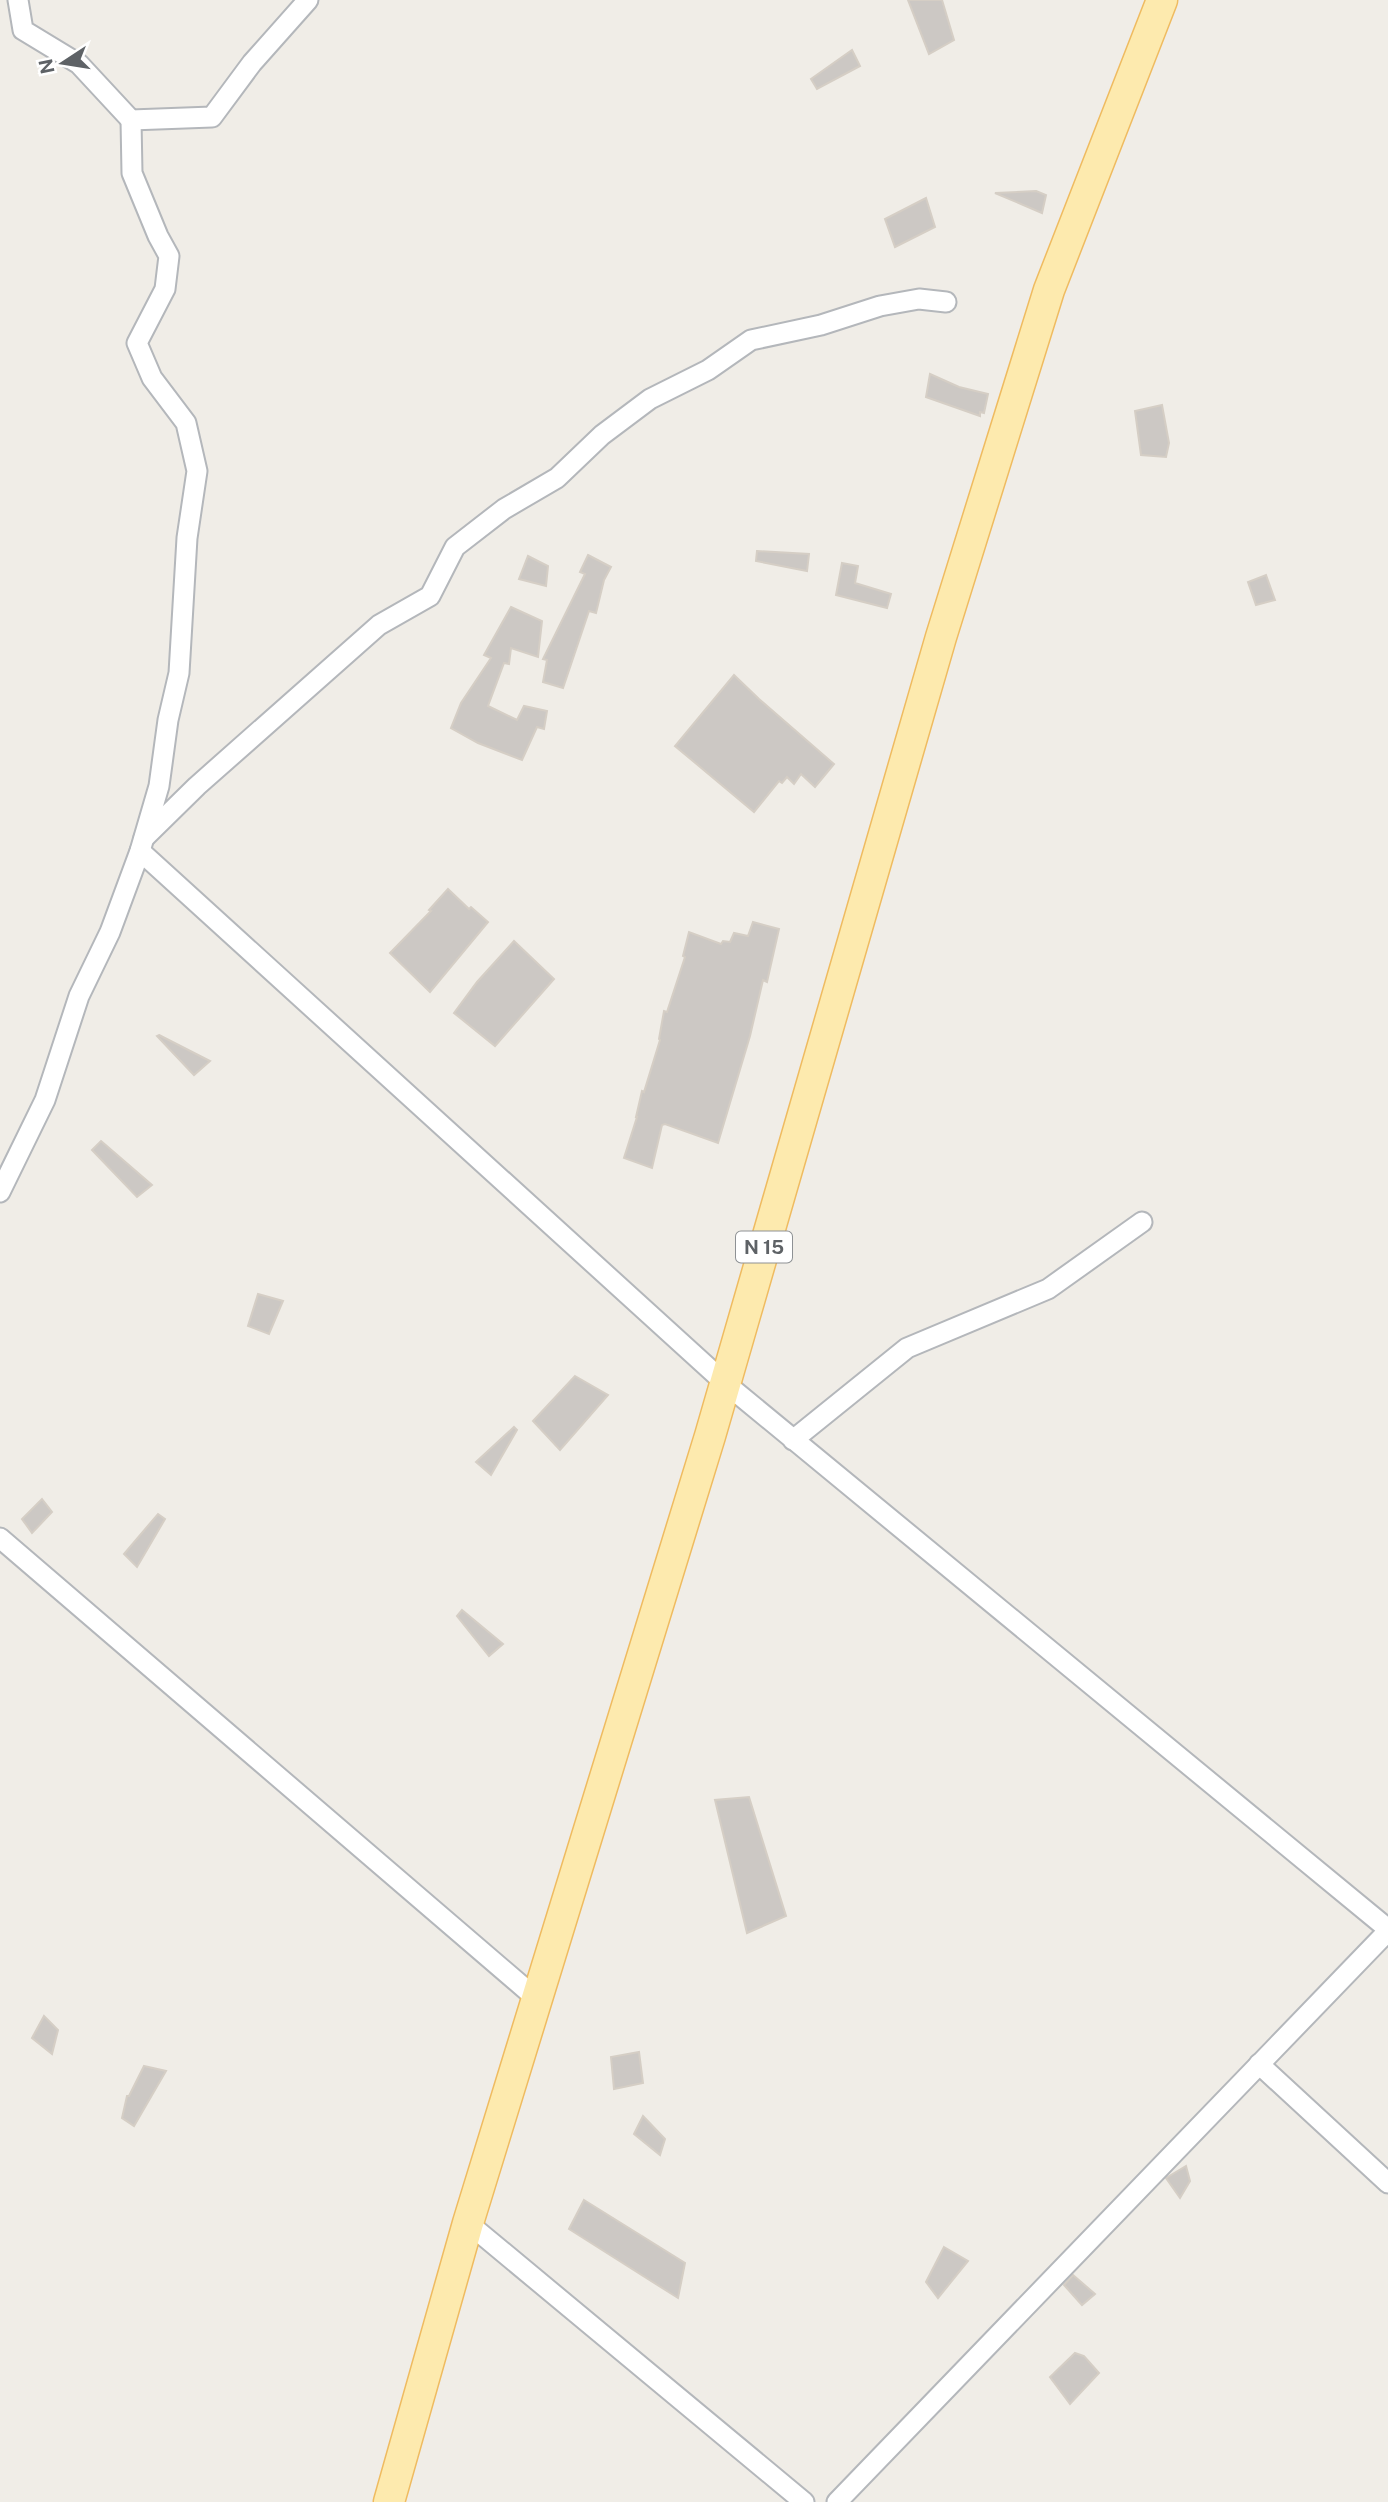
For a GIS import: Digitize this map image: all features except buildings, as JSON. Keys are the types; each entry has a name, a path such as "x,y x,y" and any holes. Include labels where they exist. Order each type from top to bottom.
{"main road":[{"name":"N 15","path":"389,2502 468,2223 725,1383 940,637 1045,303 1162,0"}],"street":[{"path":"0,1192 45,1100 79,996 110,932 142,845 159,786 168,720 179,673 187,538 197,471 187,423 152,378 137,343 165,289 169,256 132,173 131,120 79,64 23,30 18,0"},
{"path":"131,120 212,117 252,63 308,0"},
{"path":"142,845 197,786 379,625 430,596 455,547 504,509 557,478 602,435 650,399 708,370 751,340 821,325 880,306 919,299 946,302"},
{"path":"142,845 725,1383 1388,1930 837,2502"},
{"path":"793,1440 907,1348 1048,1289 1142,1222"},
{"path":"0,1538 537,1999"},
{"path":"1259,2064 1388,2183"},
{"path":"468,2223 794,2499"}]}
